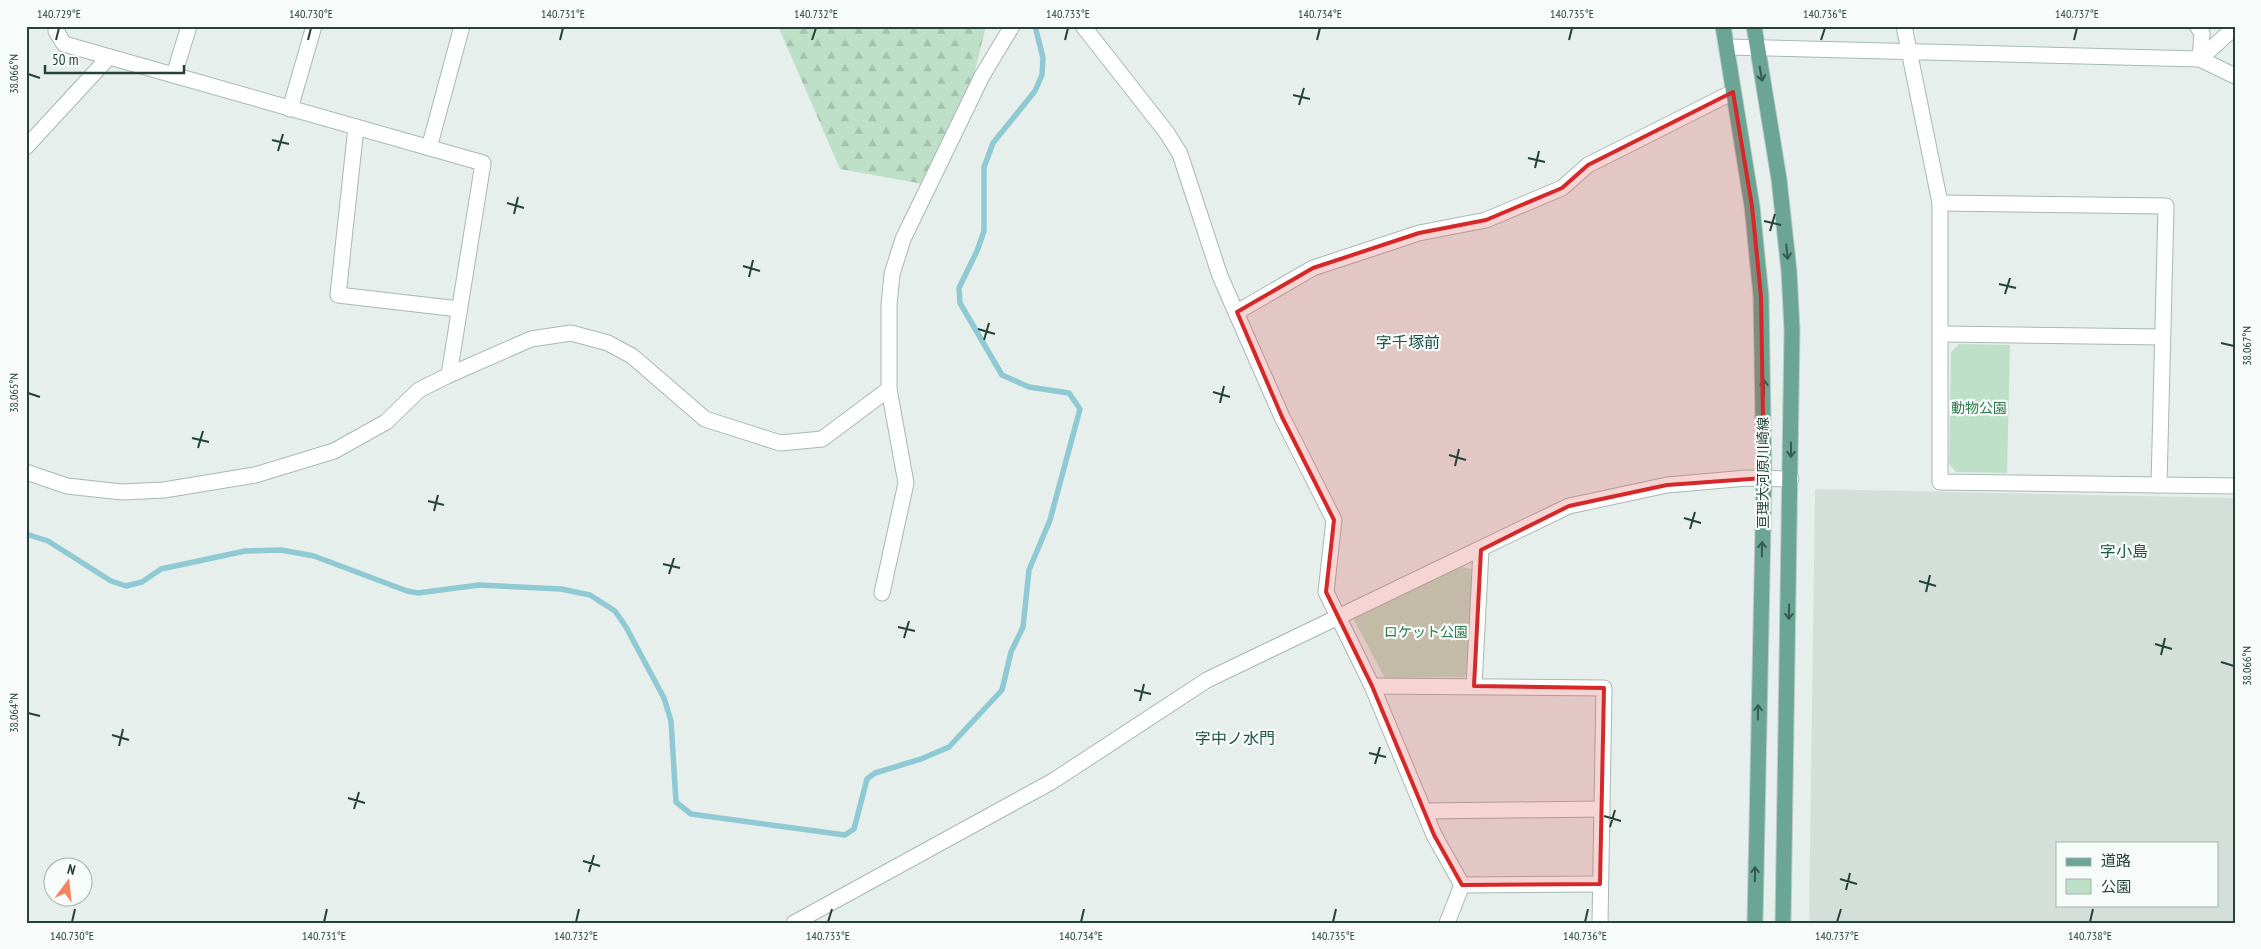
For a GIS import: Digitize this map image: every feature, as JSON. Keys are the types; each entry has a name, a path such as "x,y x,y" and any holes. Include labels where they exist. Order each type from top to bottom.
{"main road":[{"name":"亘理大河原川崎線","path":"1723,26 1752,206 1761,296 1764,478 1755,923"},
{"name":"亘理大河原川崎線","path":"1754,26 1779,179 1789,271 1792,330 1783,923"}],"street":[{"path":"58,26 56,31 64,44 483,163 449,375"},
{"path":"174,75 188,26"},
{"path":"290,108 314,26"},
{"path":"428,148 462,26"},
{"path":"882,594 906,483 889,389 889,305 892,274 903,239 982,76 1012,26"},
{"path":"1083,26 1167,133 1180,154 1220,276 1282,417 1334,520 1326,592 1372,686 1434,835 1462,885"},
{"path":"1904,26 1940,202 1942,334 1940,482 2235,486"},
{"path":"2197,26 2202,33 2200,59"},
{"path":"2200,59 2235,27"},
{"path":"1726,47 2200,59 2235,76"},
{"path":"26,147 109,57"},
{"path":"1237,312 1313,268 1419,233 1486,220 1562,188 1588,165 1733,92"},
{"path":"356,127 338,295 459,310"},
{"path":"1940,202 2166,206 2159,486"},
{"path":"26,472 67,486 122,492 164,490 255,475 334,451 386,422 419,390 449,375 531,339 572,332 608,342 632,356 705,419 780,444 822,439 889,389"},
{"path":"1942,334 2162,337"},
{"path":"794,923 1052,781 1207,680 1338,616 1481,550 1569,506 1667,485 1764,478 1791,479"},
{"path":"1474,686 1481,550"},
{"path":"1372,686 1604,688 1600,923"},
{"path":"1424,810 1602,809"},
{"path":"1462,885 1600,884"},
{"path":"1447,923 1462,885"}],"highlighted area":[{"path":"1733,92 1752,206 1761,296 1764,478 1667,485 1569,506 1481,550 1474,686 1604,688 1600,884 1462,885 1434,835 1372,686 1326,592 1334,520 1282,417 1237,312 1313,268 1419,233 1486,220 1562,188 1588,165"}],"shaded area":[{"path":"1815,489 2235,498 2235,923 1809,923"}],"green space":[{"path":"778,26 986,26 973,79 929,185 840,169"},
{"name":"動物公園","path":"1959,344 2010,345 2007,473 1956,472 1949,464 1951,352"},
{"name":"ロケット公園","path":"1460,567 1471,569 1471,667 1464,677 1385,678 1353,618"}],"waterway":[{"path":"26,534 48,541 111,581 126,586 142,582 161,569 245,551 281,550 314,556 407,591 418,593 479,585 561,589 590,595 615,611 626,627 664,698 671,721 676,802 691,814 845,835 854,829 867,779 875,773 921,759 949,747 1002,690 1011,652 1023,627 1029,570 1050,520 1080,409 1069,393 1029,387 1002,375 960,303 959,288 977,251 984,231 984,167 993,143 1035,91 1042,75 1043,58 1035,26"}],"district":[{"name":"字千塚前","path":"1408,342"},
{"name":"字小島","path":"2124,551"},
{"name":"字中ノ水門","path":"1235,738"}]}
